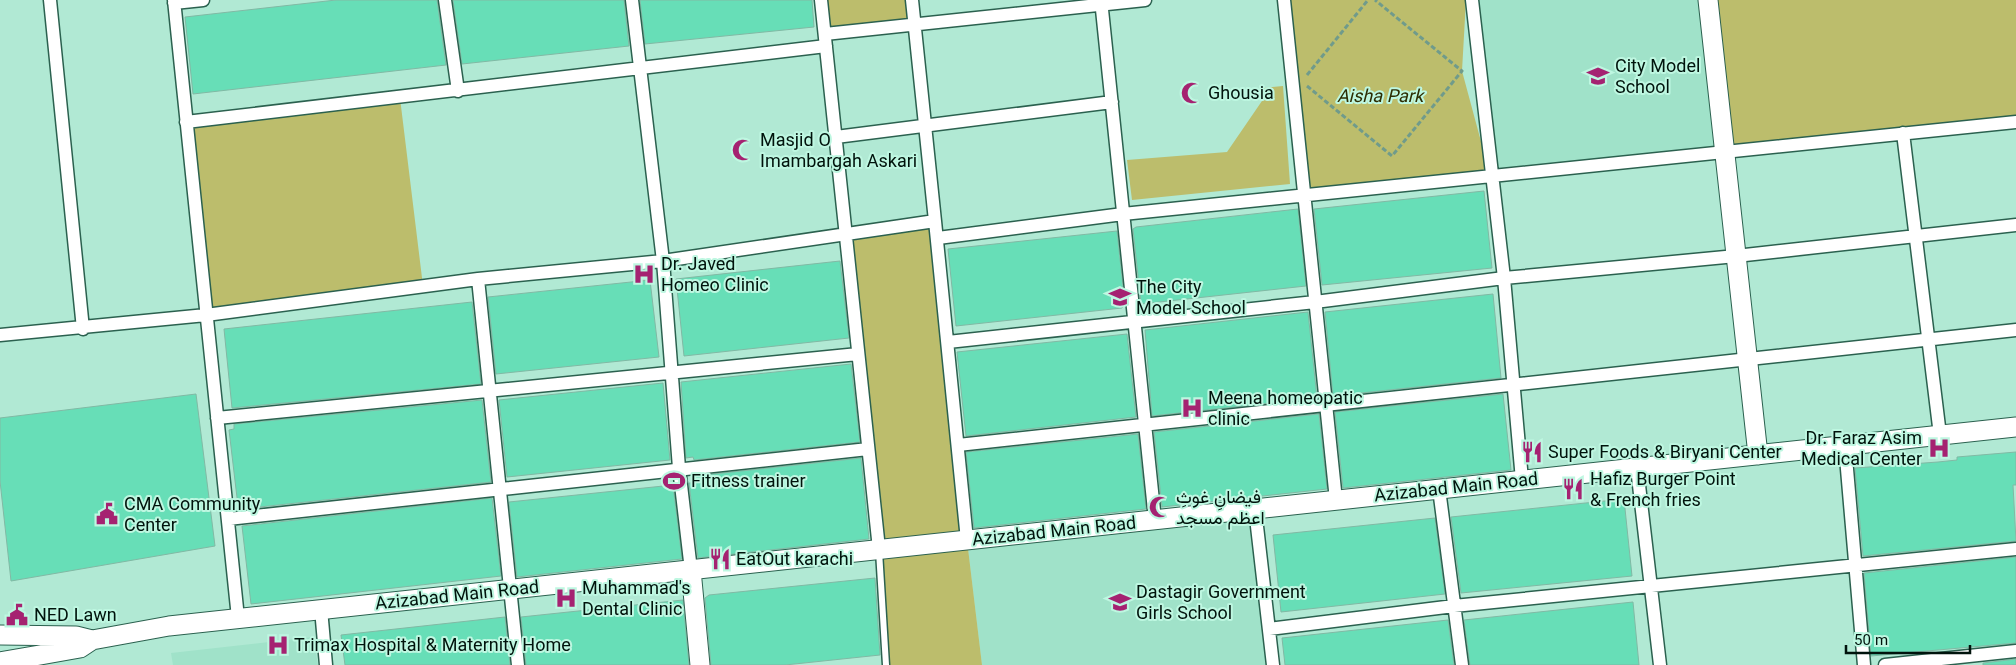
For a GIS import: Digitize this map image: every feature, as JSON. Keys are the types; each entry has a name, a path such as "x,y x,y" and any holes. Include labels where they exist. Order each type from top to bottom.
{"street":[{"path":"50,0 83,328"},
{"path":"203,0 174,2 238,618"},
{"path":"445,0 458,92"},
{"path":"632,0 663,261 679,468 700,665"},
{"path":"822,0 879,549"},
{"path":"912,0 938,238 967,540"},
{"path":"186,122 458,92 826,40 915,25 1102,2 1145,0"},
{"path":"1284,0 1336,500"},
{"path":"1472,0 1490,175 1504,278 1512,385 1522,480"},
{"path":"1708,0 1758,455"},
{"path":"1102,2 1155,520"},
{"path":"836,137 1112,102"},
{"path":"938,238 1123,214 1304,194 2016,122"},
{"path":"1903,133 1940,436"},
{"path":"0,335 206,315 478,279 663,261 847,232 935,221"},
{"path":"948,342 1315,302 1504,278 1736,256 2016,225"},
{"path":"478,279 518,665"},
{"path":"958,445 2016,330"},
{"path":"217,418 858,354"},
{"name":"Azizabad Main Road","path":"0,662 80,648 92,640 168,626 2016,427"},
{"path":"1846,446 1864,665"},
{"path":"228,519 868,448"},
{"path":"1637,468 1660,665"},
{"path":"1439,489 1462,665"},
{"path":"1255,509 1273,665"},
{"path":"1269,629 1454,606 2016,549"},
{"path":"321,609 326,665"},
{"name":"Azizabad Main Road","path":"0,635 76,636 92,640"},
{"path":"1885,665 2016,651"}],"lane":[{"path":"879,549 886,665"}],"path":[{"path":"1368,0 1302,81 1392,156 1462,72 1375,0"}],"shaded area":[{"name":"City Model School","path":"1472,0 1708,0 1725,152 1490,175"},
{"name":"Dastagir Government Girls School","path":"1255,509 1273,665 982,665 967,540"},
{"name":"Trimax Hospital & Maternity Home","path":"313,637 318,665 173,665 171,653"}],"green space":[{"path":"821,0 912,0 915,25 825,34"},
{"name":"Aisha Park","path":"1284,0 1466,0 1462,71 1490,175 1304,194"},
{"path":"1708,0 2016,0 2016,122 1725,152"},
{"path":"1283,86 1290,184 1132,200 1127,160 1227,152 1264,98 1264,88"},
{"path":"400,98 423,286 206,315 186,122"},
{"path":"935,221 967,540 982,665 888,665 847,232"}],"building":[{"path":"336,0 437,0 446,65 193,94 185,17"},
{"path":"453,0 624,0 629,46 462,64"},
{"path":"640,0 812,0 814,27 645,44"},
{"path":"1484,191 1492,268 1322,285 1314,209"},
{"path":"1298,209 1306,286 1141,304 1133,229 1136,227"},
{"path":"1117,231 1125,305 1122,308 956,326 948,249"},
{"path":"840,261 849,338 684,356 676,279"},
{"path":"650,280 659,357 496,374 488,297"},
{"path":"1493,294 1501,378 1333,396 1325,312"},
{"path":"472,302 481,384 232,408 224,329"},
{"path":"1308,312 1317,398 1152,416 1145,330"},
{"path":"1127,334 1136,417 966,436 957,352"},
{"path":"851,364 860,442 694,460 693,457 686,458 681,382"},
{"path":"663,383 670,460 507,477 499,400"},
{"name":"CMA Community Center","path":"196,394 215,546 11,581 0,481 0,418"},
{"path":"1503,394 1511,470 1343,488 1335,412"},
{"path":"482,400 491,482 241,509 241,506 238,506 229,430 234,429 234,424"},
{"path":"1319,414 1327,489 1162,507 1154,432"},
{"path":"1138,434 1146,509 974,528 966,452"},
{"path":"2016,452 2016,485 2013,485 2016,541 1863,556 1855,468 1938,462 1957,460 1957,457"},
{"path":"861,458 869,539 698,558 689,483 696,483 695,476"},
{"path":"673,485 682,559 517,577 509,502"},
{"path":"492,498 501,576 251,604 242,526"},
{"path":"1624,499 1632,576 1461,593 1451,517"},
{"path":"1435,518 1445,594 1281,612 1273,535"},
{"path":"2016,557 2016,643 1871,656 1864,573"},
{"path":"875,578 880,655 785,665 711,665 705,598 709,595"},
{"path":"683,600 689,665 526,665 521,617"},
{"path":"1633,602 1639,665 1470,665 1464,620"},
{"path":"505,617 510,665 345,665 341,635"},
{"path":"1448,620 1454,665 1285,665 1282,638"},
{"path":"2016,659 2016,665 1983,665 1983,663"}],"place":[{"name":"City Model School","path":"1598,76"},
{"name":"Ghousia","path":"1192,93"},
{"name":"Masjid O Imambargah Askari","path":"743,150"},
{"name":"Dr. Javed Homeo Clinic","path":"644,274"},
{"name":"The City Model School","path":"1120,297"},
{"name":"Meena homeopatic clinic","path":"1192,408"},
{"name":"Dr. Faraz Asim Medical Center","path":"1939,448"},
{"name":"Super Foods & Biryani Center","path":"1532,452"},
{"name":"Fitness trainer","path":"674,481"},
{"name":"Hafiz Burger Point & French fries","path":"1573,489"},
{"name":"فیضانِ غوثِ اعظم مسجد","path":"1160,507"},
{"name":"CMA Community Center","path":"107,514"},
{"name":"EatOut karachi","path":"720,559"},
{"name":"Muhammad's Dental Clinic","path":"566,598"},
{"name":"Dastagir Government Girls School","path":"1120,602"},
{"name":"NED Lawn","path":"17,615"},
{"name":"Trimax Hospital & Maternity Home","path":"278,645"}]}
